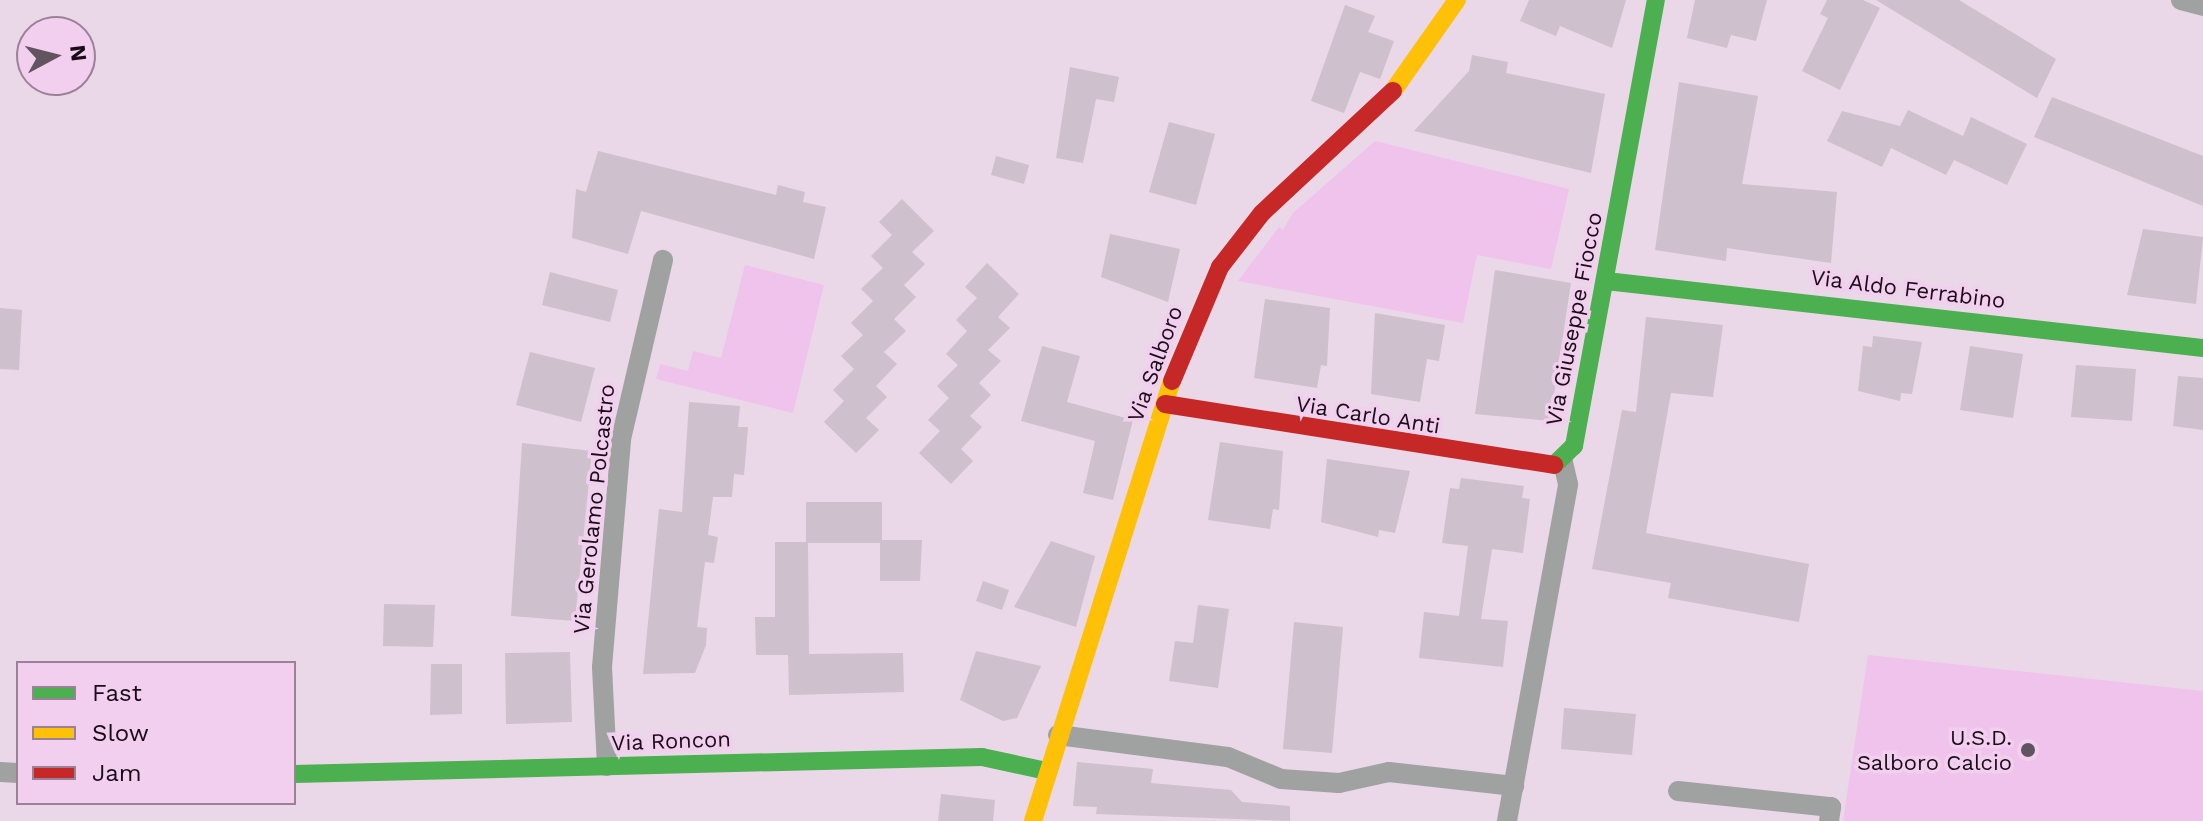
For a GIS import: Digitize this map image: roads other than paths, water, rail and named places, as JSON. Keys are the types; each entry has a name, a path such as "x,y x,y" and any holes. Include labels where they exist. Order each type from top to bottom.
{"street":[{"name":"Via Salboro","path":"1033,821 1188,332 1240,237 1390,95 1457,0"},
{"name":"Via Giuseppe Fiocco","path":"1507,821 1568,484 1563,462 1574,446 1656,0"},
{"path":"2181,0 2203,6"},
{"name":"Via Gerolamo Polcastro","path":"607,766 602,667 621,439 663,260"},
{"name":"Via Aldo Ferrabino","path":"1606,281 2203,348"},
{"name":"Via Carlo Anti","path":"1165,404 1544,468 1563,462"},
{"path":"1058,735 1228,757 1281,779 1339,783 1389,772 1514,786"},
{"name":"Via Roncon","path":"296,774 982,757 1047,771"},
{"path":"1678,791 1830,814"}],"place":[{"name":"U.S.D. Salboro Calcio","path":"2028,750"}]}
